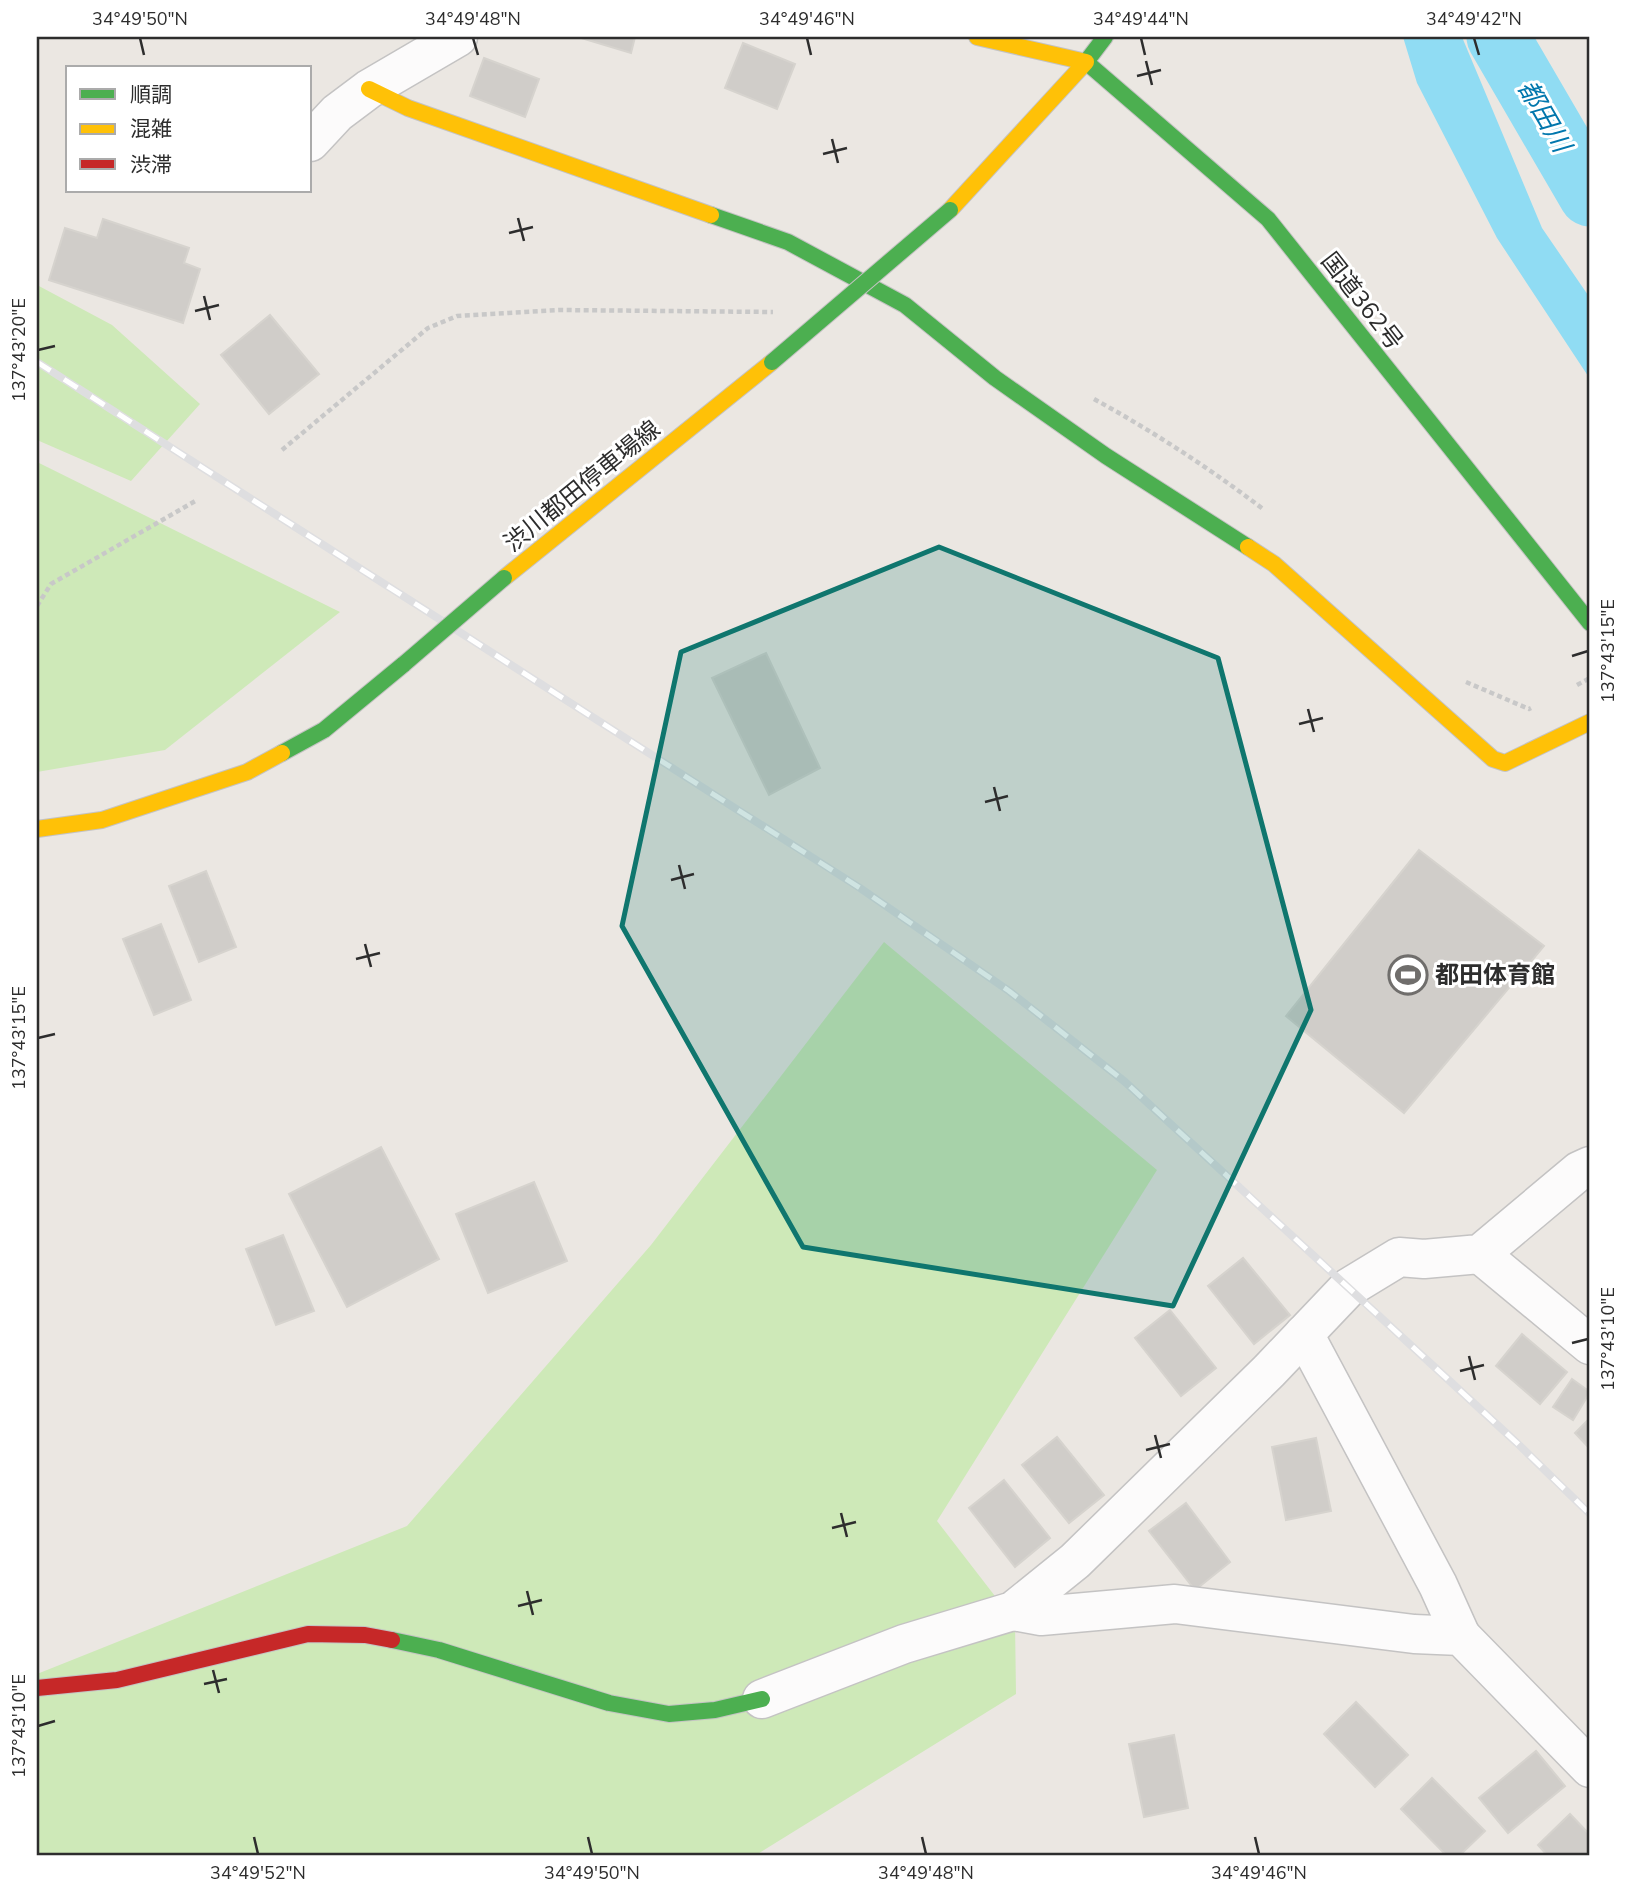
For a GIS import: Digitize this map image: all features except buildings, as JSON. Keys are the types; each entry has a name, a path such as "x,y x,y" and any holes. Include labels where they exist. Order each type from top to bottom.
{"main road":[{"path":"977,37 1086,62 1105,37"},
{"name":"渋川都田停車場線","path":"37,829 102,820 247,772 324,730 504,578 772,362 950,210 1086,62"},
{"name":"国道362号","path":"1086,62 1268,219 1590,623"},
{"path":"369,89 408,108 788,242 905,305 995,378 1106,456 1274,564 1493,759 1505,763 1590,722"},
{"path":"37,1688 117,1680 308,1634 365,1635 439,1650 609,1703 669,1714 715,1710 762,1699"}],"street":[{"path":"312,140 337,113 369,89 458,37"},
{"path":"762,1699 904,1644 1013,1611 1075,1561 1201,1439 1348,1288 1399,1257 1424,1259 1480,1254 1578,1171 1590,1166"},
{"path":"1480,1254 1590,1345"},
{"path":"1304,1334 1438,1585 1461,1636 1590,1768"},
{"path":"1013,1611 1041,1616 1175,1604 1413,1634 1461,1636"}],"path":[{"path":"282,450 428,328 457,316 560,310 778,312"},
{"path":"37,606 51,584 197,500"}],"highlighted area":[{"path":"939,547 1218,658 1311,1010 1173,1306 803,1247 622,926 681,652"}],"green space":[{"path":"37,285 112,325 200,404 131,481 37,440"},
{"path":"37,462 340,612 165,750 37,772"},
{"path":"884,942 1157,1170 937,1521 1015,1622 1016,1694 756,1855 37,1855 37,1674 407,1526 651,1245"}],"water":[{"path":"1403,37 1462,37 1542,228 1590,298 1590,379 1497,238 1417,83"}],"waterway":[{"name":"都田川","path":"1498,37 1590,195"}],"railway":[{"path":"37,362 860,888 1009,991 1124,1081 1517,1443 1590,1514"}],"traffic: fast":[{"path":"1105,37 1086,62 1268,219 1590,623"},
{"path":"772,362 950,210"},
{"path":"711,215 788,242 905,305 995,378 1106,456 1248,547"},
{"path":"404,664 504,578"},
{"path":"282,753 324,730 404,664"},
{"path":"392,1640 439,1650 609,1703 669,1714 715,1710 762,1699"}],"traffic: slow":[{"path":"950,210 1086,62 977,37"},
{"path":"369,89 408,108 711,215"},
{"path":"504,578 772,362"},
{"path":"1248,547 1274,564 1493,759 1505,763 1590,722"},
{"path":"37,829 102,820 247,772 282,753"}],"traffic: jam":[{"path":"37,1688 117,1680 308,1634 365,1635 392,1640"}],"place":[{"name":"都田体育館","path":"1408,975"}]}
